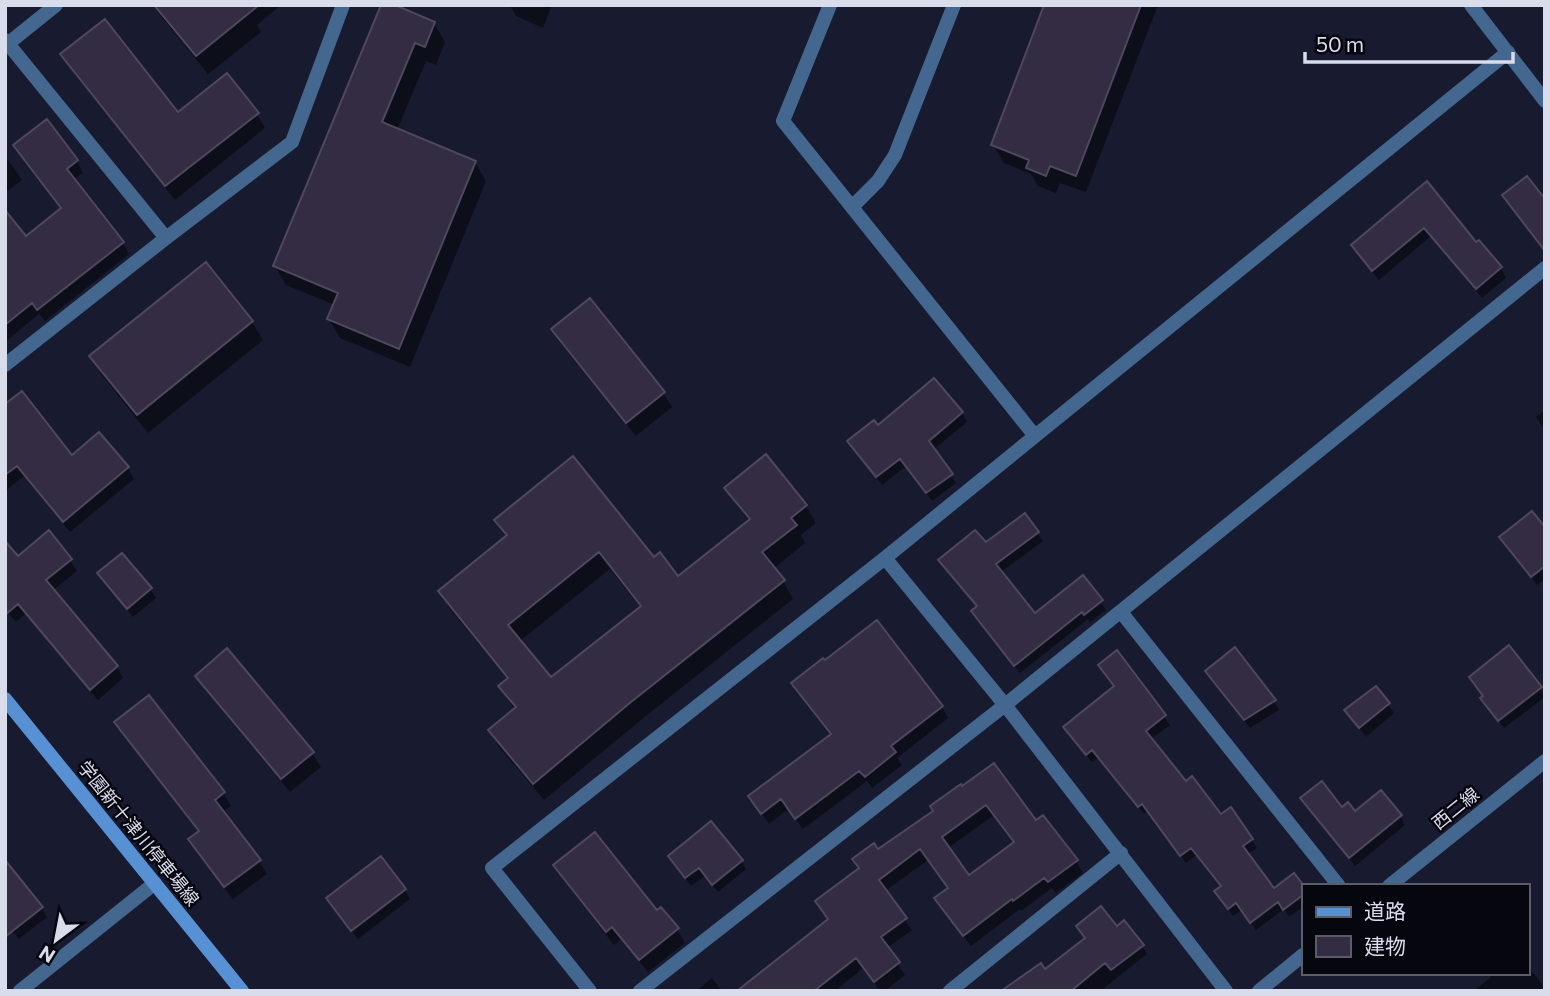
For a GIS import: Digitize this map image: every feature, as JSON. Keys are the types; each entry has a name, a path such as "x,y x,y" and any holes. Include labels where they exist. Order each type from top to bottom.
{"main road":[{"name":"学園新十津川停車場線","path":"5,699 242,991"}],"street":[{"path":"56,5 6,44 166,238"},
{"path":"5,365 292,142 343,5"},
{"path":"830,5 783,121 1035,436"},
{"path":"852,207 878,181 895,155 954,5"},
{"path":"1471,5 1545,101"},
{"path":"590,991 492,869 885,558 1508,52"},
{"path":"640,991 1005,705 1545,268"},
{"path":"885,558 1005,705 1226,991"},
{"path":"1121,612 1337,884"},
{"name":"西二線","path":"1391,884 1545,761"},
{"path":"950,991 1121,853"},
{"path":"20,991 155,883"},
{"path":"1259,991 1302,956"}],"building":[{"path":"154,5 259,5 196,56"},
{"path":"381,5 395,5 435,22 425,47 415,43 382,122 476,161 399,349 327,319 338,293 273,266"},
{"path":"1044,5 1141,5 1076,176 1050,166 1046,176 1026,168 1029,160 991,145"},
{"path":"105,19 178,112 227,73 259,113 165,186 60,54"},
{"path":"47,119 78,160 67,169 124,242 37,310 32,303 5,325 5,210 26,236 61,208 13,145"},
{"path":"1527,176 1545,199 1545,251 1502,195"},
{"path":"1427,181 1476,242 1479,240 1502,267 1476,289 1424,228 1372,271 1351,245"},
{"path":"206,262 253,321 137,415 89,356"},
{"path":"590,298 665,392 626,423 551,329"},
{"path":"934,378 963,412 929,441 953,474 926,493 900,459 876,477 847,441 874,420 878,425"},
{"path":"22,391 72,455 99,432 129,467 63,522 17,466 5,475 5,404"},
{"path":"766,454 807,505 791,518 797,525 762,552 785,580 533,784 488,730 516,707 498,686 508,678 438,591 507,535 494,520 573,456 654,557 660,552 678,576 750,519 724,488","holes":["599,552 641,606 551,677 508,625"]},
{"path":"1532,511 1545,527 1545,566 1531,577 1499,537"},
{"path":"1025,513 1039,532 996,564 1035,613 1083,575 1103,600 1084,615 1082,612 1014,666 971,611 977,606 938,560 975,530 986,542"},
{"path":"49,530 72,559 46,580 118,666 90,690 18,604 5,615 5,541 18,556"},
{"path":"122,553 152,588 127,609 97,573"},
{"path":"877,620 943,706 891,746 896,752 865,777 859,771 795,819 781,799 761,814 748,796 831,734 791,683"},
{"path":"1509,645 1542,687 1498,721 1480,698 1483,696 1469,677"},
{"path":"1235,647 1276,700 1244,720 1205,671"},
{"path":"227,648 314,752 281,779 195,676"},
{"path":"1117,650 1166,715 1146,731 1186,781 1192,776 1221,814 1231,807 1253,839 1243,846 1274,888 1294,873 1302,884 1302,896 1283,910 1278,902 1250,923 1236,903 1228,909 1214,891 1221,886 1191,848 1180,856 1142,804 1138,807 1092,750 1086,755 1063,727 1114,686 1098,665"},
{"path":"1376,686 1390,703 1359,728 1344,710"},
{"path":"149,695 225,792 215,800 261,860 224,887 188,839 199,831 114,722"},
{"path":"994,763 1036,820 1043,815 1078,860 1048,882 1044,878 1013,901 1012,899 963,936 934,898 948,888 920,849 879,880 907,918 881,937 900,962 874,982 856,958 814,991 737,991 828,919 815,901 859,868 852,859 874,843 878,849 933,811 930,806 961,784 962,786","holes":["986,805 1014,842 969,875 942,837"]},
{"path":"1322,781 1342,807 1348,802 1355,811 1381,790 1402,815 1349,858 1300,798"},
{"path":"711,821 743,860 712,885 699,868 685,878 668,856"},
{"path":"595,832 657,910 661,907 679,928 639,960 612,927 606,932 553,865"},
{"path":"381,856 406,889 351,931 326,898"},
{"path":"5,860 43,907 5,937"},
{"path":"1101,906 1117,926 1124,920 1144,945 1111,970 1105,963 1071,991 1001,991 1041,963 1045,969 1085,938 1076,926"}]}
